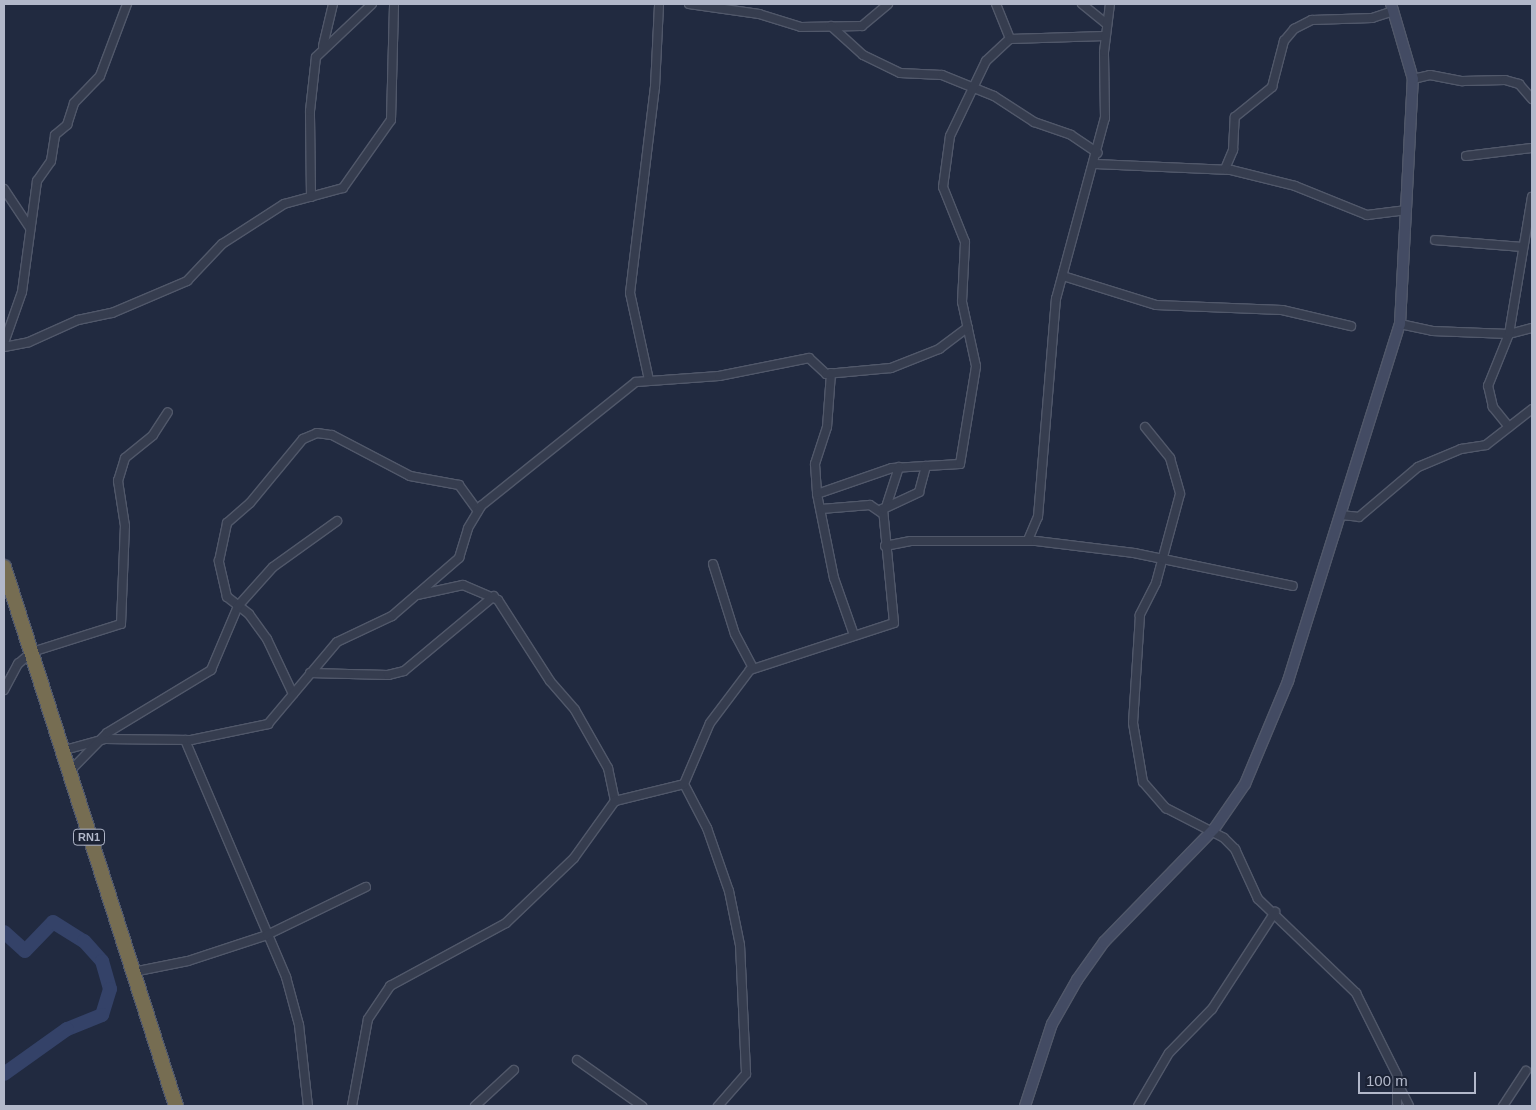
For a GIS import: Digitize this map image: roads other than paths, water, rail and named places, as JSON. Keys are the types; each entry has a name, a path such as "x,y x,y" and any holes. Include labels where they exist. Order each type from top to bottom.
{"highway":[{"name":"RN1","path":"4,567 176,1106"}],"main road":[{"path":"1025,1106 1052,1024 1094,954 1214,829 1245,784 1273,722 1341,515 1400,324 1414,79 1392,7"}],"street":[{"path":"4,343 22,292 36,181 51,161 55,135 67,125 74,104 100,76 127,4"},
{"path":"322,48 333,4"},
{"path":"311,197 311,96 316,57 322,48 372,4"},
{"path":"4,347 30,342 78,320 112,313 187,281 222,244 284,204 343,188 388,127 394,102 394,4"},
{"path":"648,380 630,293 655,87 659,4"},
{"path":"689,4 759,14 794,26 862,26 888,4"},
{"path":"996,4 1010,39"},
{"path":"1082,4 1107,24"},
{"path":"1028,540 1038,517 1056,299 1098,153 1105,118 1105,36 1110,4"},
{"path":"1225,169 1233,150 1235,117 1272,87 1284,41 1294,29 1312,20 1372,18 1392,7"},
{"path":"831,26 863,56 900,73 942,75 972,87 1034,122 1071,135 1098,153"},
{"path":"817,494 899,467 956,467 964,457 976,366 962,302 964,242 944,197 943,176 950,136 986,61 1010,39 1105,36"},
{"path":"1414,79 1430,75 1462,81 1505,80 1519,84 1532,99"},
{"path":"1466,156 1532,148"},
{"path":"1094,164 1225,169 1295,186 1368,215 1407,210"},
{"path":"4,189 30,228"},
{"path":"1509,427 1493,407 1488,386 1509,334 1522,247 1532,198"},
{"path":"1434,240 1522,247"},
{"path":"1063,276 1156,306 1282,310 1351,326"},
{"path":"1400,324 1432,331 1509,334 1532,328"},
{"path":"62,751 98,741 185,740 262,727 275,718 310,673 344,637 392,616 462,554 478,511 627,387 648,380 710,377 808,358 816,360 823,372 831,373 896,367 939,349 968,326"},
{"path":"831,373 827,427 816,464 817,494 834,578 854,635"},
{"path":"1341,515 1359,517 1418,467 1461,449 1486,445 1532,409"},
{"path":"4,690 18,664 32,652 121,624 125,526 118,481 129,454 152,435 168,412"},
{"path":"1145,427 1170,458 1180,486 1162,559 1140,615 1133,701 1138,759 1149,793 1179,815 1214,829 1235,849 1258,898 1275,912 1356,993 1394,1064 1400,1088 1409,1106"},
{"path":"293,694 279,658 238,606 227,597 220,576 224,527 306,436 332,435 410,476 459,485 478,511"},
{"path":"887,504 919,492 926,466"},
{"path":"684,784 710,723 753,668 895,621 882,513 887,504 899,467"},
{"path":"821,509 870,505 882,513"},
{"path":"69,772 98,741 211,670 238,606 273,567 336,521"},
{"path":"885,546 1028,540 1162,559 1293,586"},
{"path":"713,564 735,634 753,668"},
{"path":"414,596 463,585 494,596 575,710 608,768 615,801"},
{"path":"310,673 388,675 404,671 494,596"},
{"path":"185,740 294,1001 308,1106"},
{"path":"352,1106 366,1027 383,992 506,923 574,858 615,801 684,784"},
{"path":"684,784 707,828 728,891 740,945 746,1074 718,1106"},
{"path":"133,972 188,961 267,935 366,887"},
{"path":"1138,1106 1169,1053 1212,1009 1275,912"},
{"path":"577,1060 642,1106"},
{"path":"475,1106 514,1070"},
{"path":"1503,1106 1526,1071"},
{"path":"1397,1106 1400,1088"}],"waterway":[{"path":"4,932 25,951 53,922 84,941 102,961 110,989 102,1015 67,1029 4,1074"}]}
